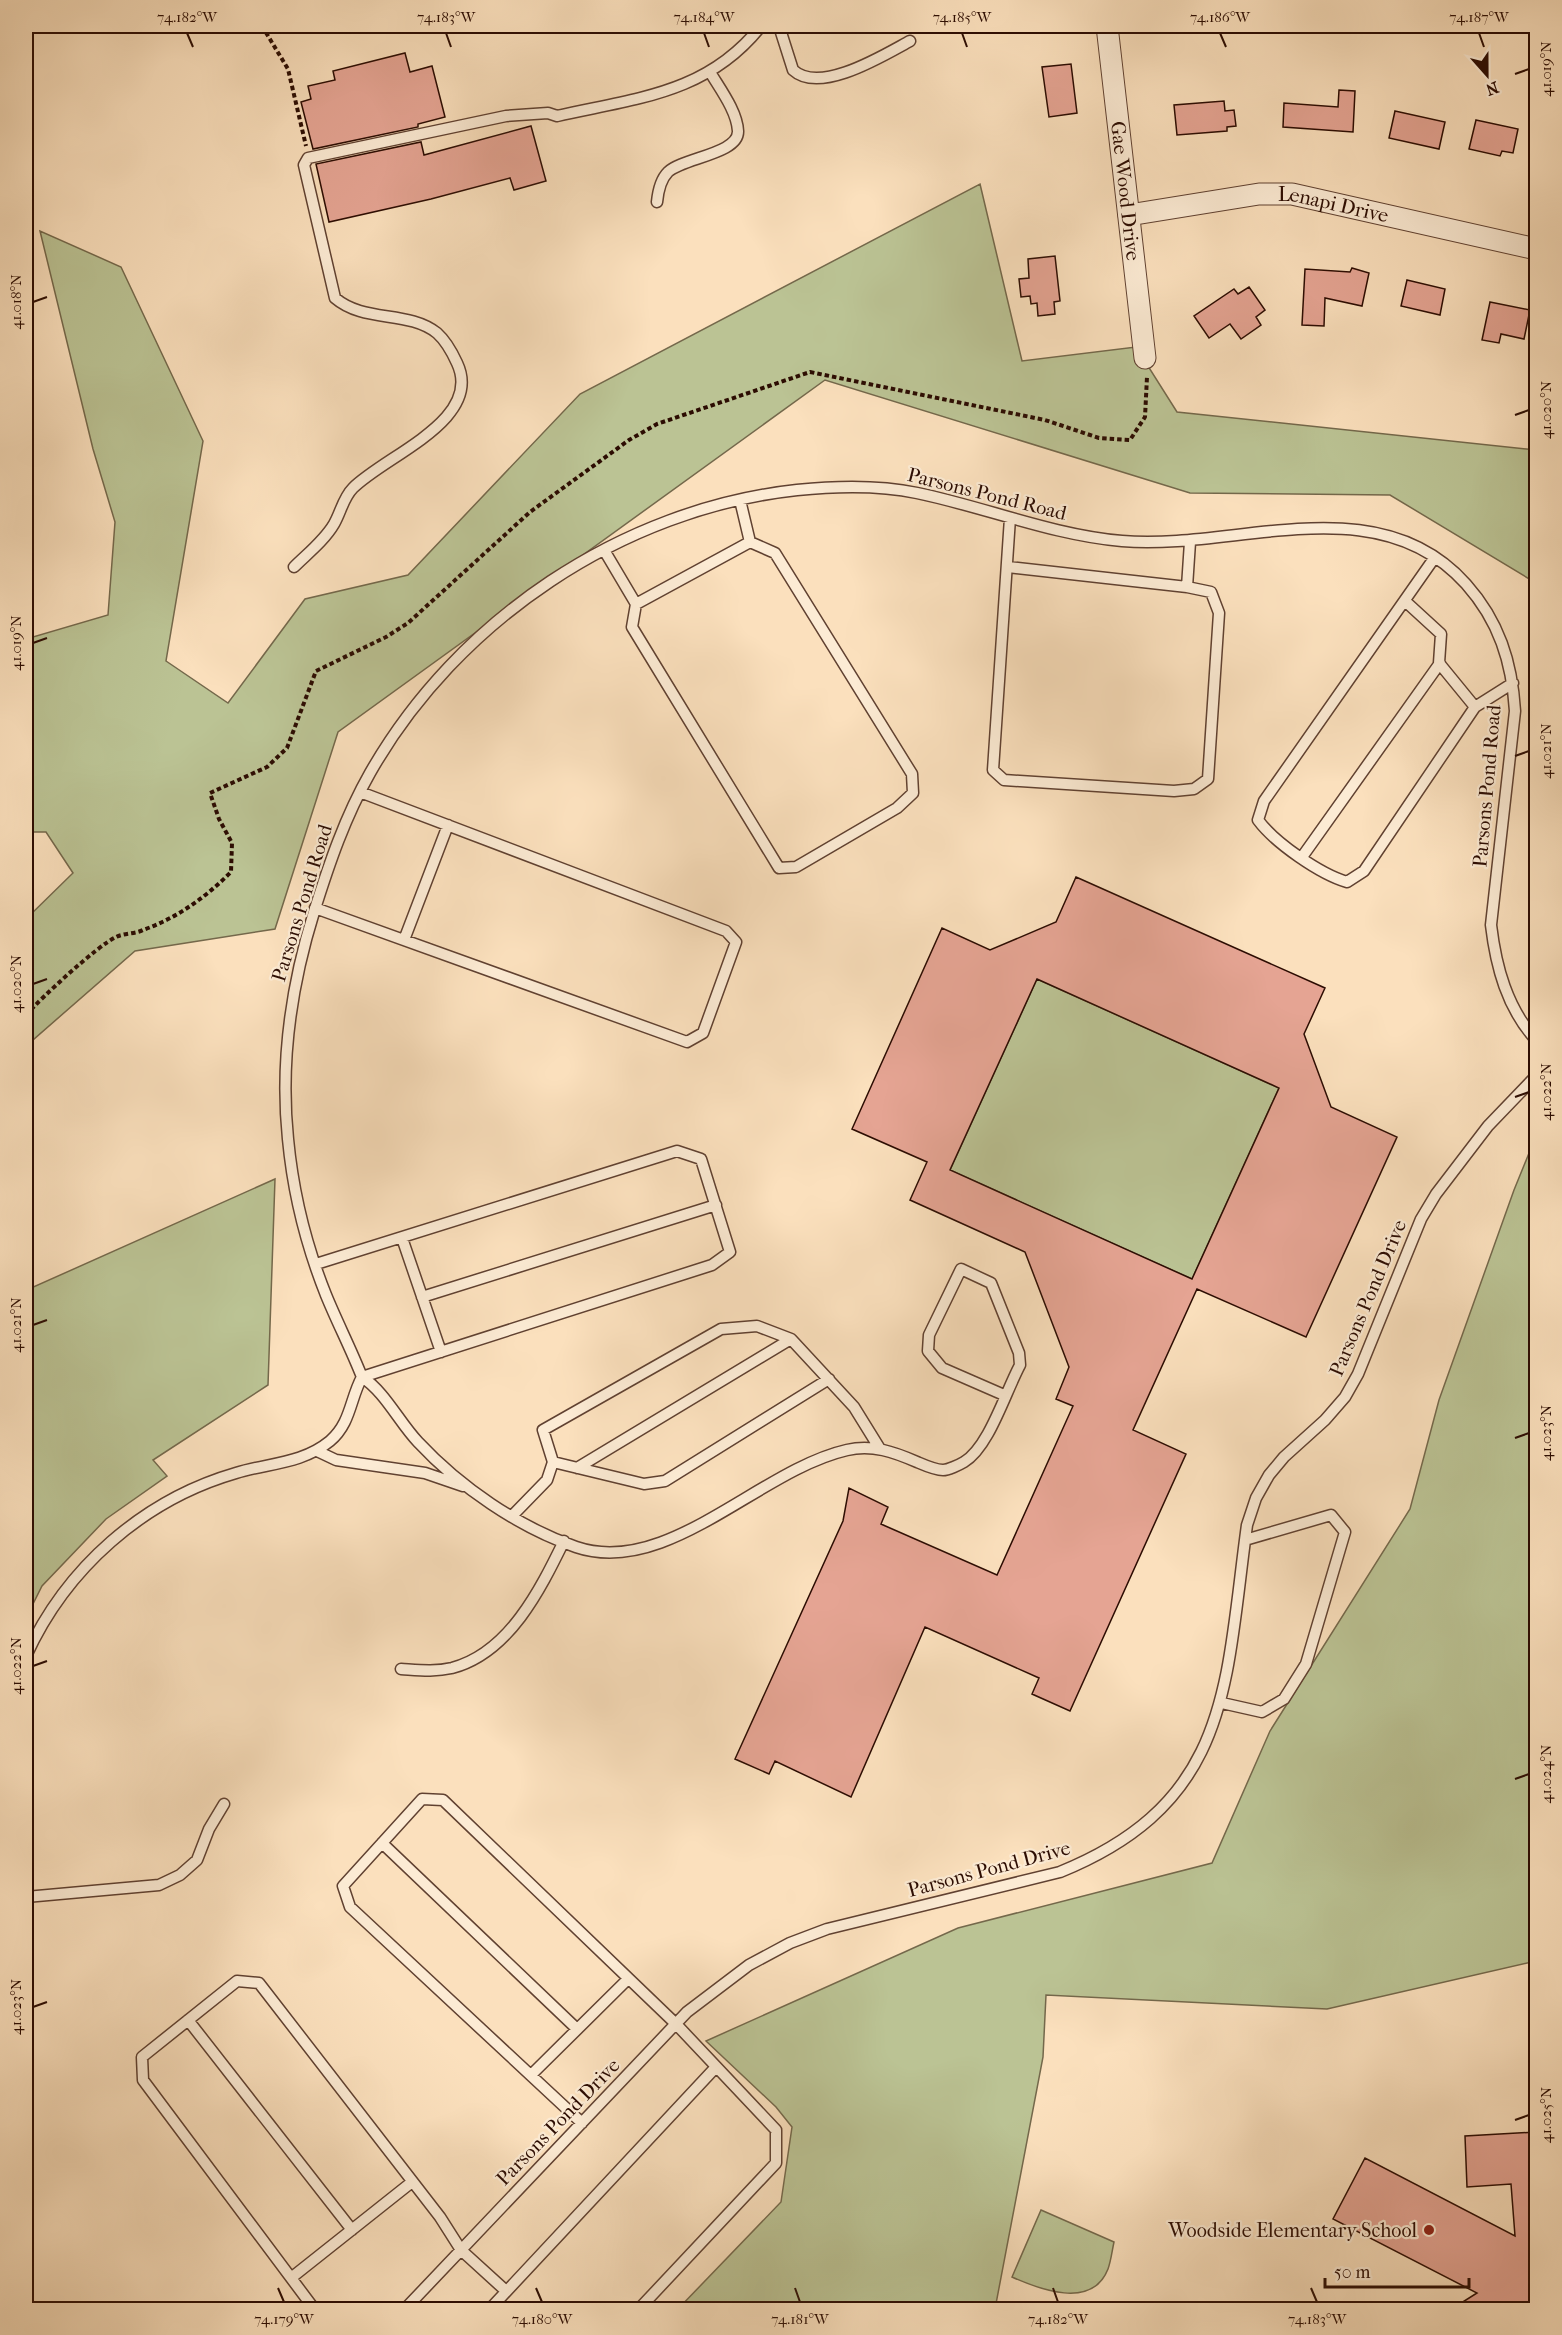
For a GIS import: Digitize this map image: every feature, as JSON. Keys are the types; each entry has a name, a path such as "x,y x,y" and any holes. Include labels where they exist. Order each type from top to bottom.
{"street":[{"name":"Gae Wood Drive","path":"1107,26 1145,358"},
{"name":"Lenapi Drive","path":"1129,215 1260,194 1292,194 1536,249"}],"lane":[{"path":"294,567 329,531 354,487 447,417 461,397 463,386 462,373 456,360 436,332 413,322 349,309 335,298 304,165 308,158 506,116 548,113 557,116 683,86 710,72 747,43 761,26"},
{"path":"779,26 793,70 809,78 823,79 866,65 910,42"},
{"path":"657,202 658,189 668,172 724,149 735,141 738,134 736,122 710,72"},
{"name":"Parsons Pond Road","path":"362,1377 315,1264 294,1185 287,1138 285,1090 293,996 315,908 330,861 360,792 398,730 461,654 537,591 604,550 670,520 740,500 801,490 851,487 915,493 1080,536 1118,541 1190,542 1345,527 1372,531 1405,541 1435,557 1460,577 1480,600 1496,627 1507,653 1513,683 1515,711 1491,925 1494,954 1502,982 1516,1011 1536,1040"},
{"path":"740,500 750,542"},
{"path":"1008,567 1187,587 1211,592 1219,613 1208,780 1194,789 1174,791 1004,780 993,770 1010,518"},
{"path":"636,604 750,542"},
{"path":"604,550 636,604 632,627 638,637 779,868 796,867 897,808 913,793 912,774 775,553 750,542"},
{"path":"1187,587 1190,542"},
{"path":"1435,557 1264,801 1258,820 1267,832 1332,878 1347,882 1364,871 1475,707 1513,683"},
{"path":"1302,857 1440,663 1440,634 1405,601"},
{"path":"1440,663 1475,707"},
{"path":"315,908 687,1042 703,1033 736,942 726,930 360,792"},
{"path":"404,940 448,825"},
{"name":"Parsons Pond Drive","path":"404,2310 676,2024 717,1987 749,1965 790,1943 826,1929 1060,1872 1095,1858 1124,1841 1174,1796 1194,1768 1211,1734 1222,1703 1245,1539 1257,1498 1269,1475 1284,1456 1325,1420 1345,1397 1358,1374 1421,1219 1436,1194 1488,1126 1536,1076"},
{"path":"315,1264 677,1150 702,1159 730,1251 712,1265 362,1377"},
{"path":"422,1298 716,1205"},
{"path":"402,1238 441,1352"},
{"path":"362,1377 373,1384 420,1444 472,1489 512,1516 577,1547 622,1552 653,1547 678,1537 796,1469 848,1449 880,1449 943,1470 962,1464 975,1455 985,1441 1004,1395 1020,1365 1019,1353 991,1283 961,1269 929,1335 928,1351 942,1368 1004,1395"},
{"path":"512,1516 547,1480 553,1462 543,1430 722,1329 758,1326 791,1339 854,1407 880,1449"},
{"path":"577,1468 791,1339"},
{"path":"26,1656 51,1608 100,1550 132,1524 198,1486 236,1473 299,1459 317,1451 344,1425 362,1377"},
{"path":"553,1462 644,1484 665,1481 829,1379"},
{"path":"317,1451 336,1460 425,1473 472,1489"},
{"path":"1222,1703 1262,1712 1284,1699 1306,1664 1345,1532 1331,1515 1245,1539"},
{"path":"401,1669 425,1671 450,1669 488,1651 521,1616 564,1541"},
{"path":"582,2123 350,1907 343,1887 422,1799 443,1800 676,2024 776,2130 776,2163 638,2310"},
{"path":"26,1898 159,1886 180,1875 197,1860 210,1829 225,1804"},
{"path":"382,1843 578,2029"},
{"path":"531,2075 628,1979"},
{"path":"315,2310 143,2080 142,2058 237,1981 259,1983 412,2182 461,2250 506,2291"},
{"path":"188,2020 352,2230"},
{"path":"489,2310 716,2067"},
{"path":"291,2278 412,2182"}],"path":[{"path":"262,26 288,69 308,158"}],"green space":[{"path":"980,184 1022,361 1136,347 1177,412 1536,450 1536,583 1390,495 1190,493 825,380 338,732 275,929 135,951 26,1046 26,919 73,873 46,832 26,832 26,639 108,615 115,522 93,449 40,231 121,267 203,441 166,661 228,703 305,599 408,575 580,394"},
{"path":"1037,979 1279,1088 1192,1279 950,1170"},
{"path":"1536,1136 1536,1961 1327,2009 1046,1995 1043,2057 995,2309 677,2310 781,2202 792,2127 776,2107 706,2041 958,1928 1212,1863 1270,1731 1410,1509 1439,1400 1514,1190"},
{"path":"275,1179 268,1385 153,1460 167,1476 106,1519 42,1586 26,1618 26,1288 29,1289"},
{"path":"1041,2210 1114,2242 1108,2269 1100,2282 1078,2293 1064,2293 1036,2287 1012,2277"}],"building":[{"path":"405,53 410,72 432,66 445,117 418,124 418,127 313,149 301,102 311,99 308,86 335,80 333,71"},
{"path":"1071,64 1077,113 1049,117 1042,67"},
{"path":"1339,90 1355,91 1353,132 1283,127 1284,103 1338,107"},
{"path":"1224,101 1225,111 1234,110 1236,126 1227,127 1227,131 1177,135 1174,105"},
{"path":"1395,111 1445,122 1439,149 1389,138"},
{"path":"1476,120 1518,129 1513,153 1502,151 1500,156 1469,149"},
{"path":"531,126 546,181 514,190 510,178 329,222 316,164 421,142 424,155"},
{"path":"1055,256 1060,301 1054,302 1055,314 1038,316 1037,303 1031,304 1030,296 1021,297 1019,279 1029,278 1028,259"},
{"path":"1352,268 1369,273 1362,306 1325,298 1324,326 1302,325 1305,269 1350,272"},
{"path":"1407,280 1445,289 1440,315 1401,306"},
{"path":"1249,287 1265,310 1256,317 1261,325 1241,339 1230,324 1209,338 1194,316 1234,289 1238,294"},
{"path":"1490,302 1530,310 1524,339 1501,334 1499,343 1482,340"},
{"path":"1076,877 1325,988 1304,1034 1331,1107 1397,1137 1306,1337 1197,1289 1133,1430 1186,1454 1070,1711 1032,1694 1039,1678 925,1627 851,1797 775,1761 769,1774 735,1759 843,1521 849,1488 888,1507 881,1524 997,1575 1073,1406 1056,1399 1069,1367 1025,1252 910,1200 927,1162 852,1129 942,928 990,950 1056,922","holes":["1037,979 1279,1088 1192,1279 950,1170"]},
{"name":"Woodside Elementary School","path":"1536,2132 1536,2310 1450,2310 1477,2293 1333,2219 1365,2158 1515,2236 1511,2184 1467,2187 1465,2136"}],"place":[{"name":"Woodside Elementary School","path":"1429,2230"}]}
